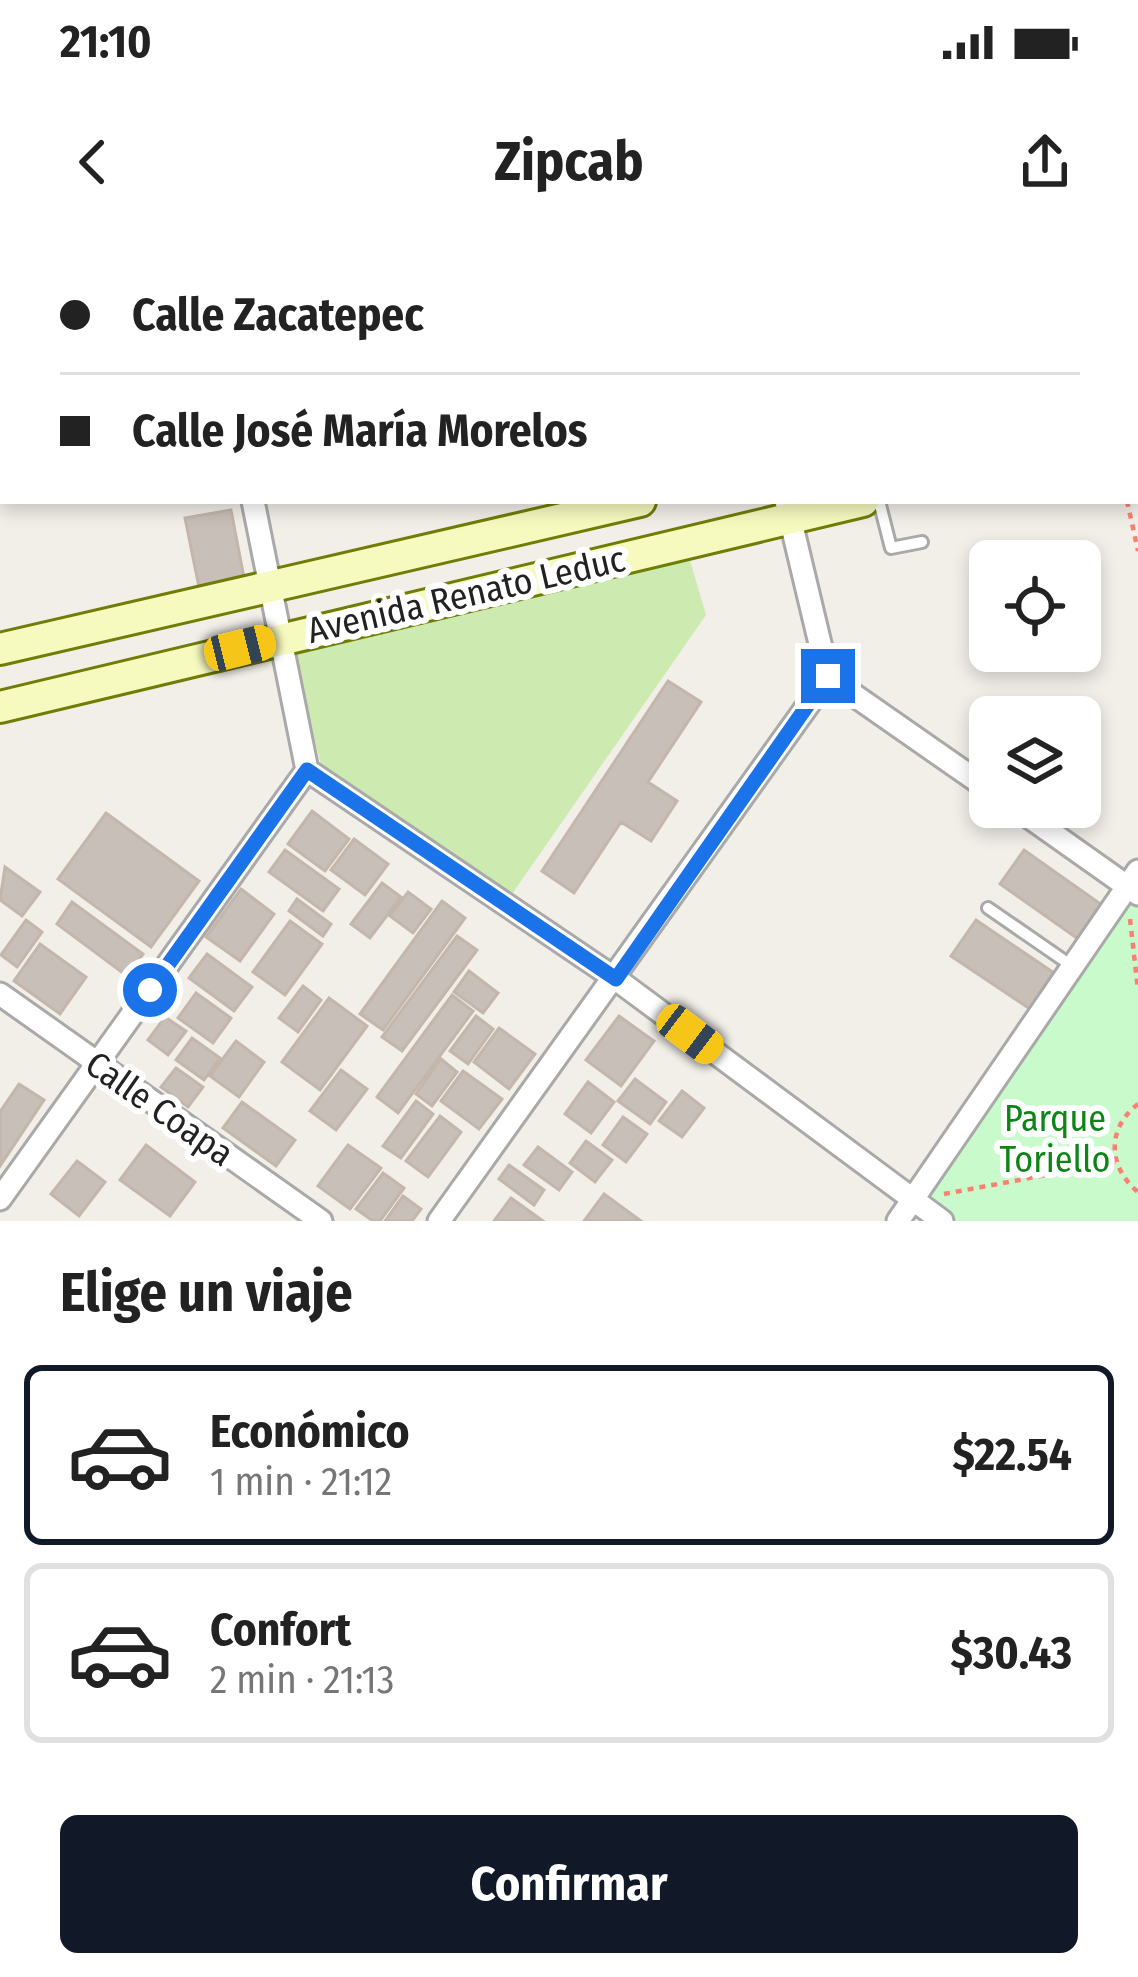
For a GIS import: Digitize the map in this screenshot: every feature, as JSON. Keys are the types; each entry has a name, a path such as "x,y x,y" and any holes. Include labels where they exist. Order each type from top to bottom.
{"street":[{"path":"254,504 307,770 616,979 942,1221"},
{"name":"Avenida Renato Leduc","path":"0,650 582,508 615,504"},
{"name":"Avenida Renato Leduc","path":"0,707 788,510 838,504"},
{"path":"788,510 828,676 969,775"},
{"path":"440,1221 828,676"},
{"path":"0,1199 307,770"},
{"path":"898,1221 1072,966 1134,884 1047,828"},
{"name":"Calle Coapa","path":"0,994 321,1221"}],"lane":[{"path":"880,504 891,548 922,542"},
{"path":"988,908 1072,966"}],"path":[{"path":"1127,504 1138,551"},
{"path":"1134,884 1138,991"},
{"path":"1138,1104 1118,1128 1116,1162 1138,1192"},
{"path":"913,1200 1116,1162"}],"green space":[{"path":"687,550 706,615 512,894 321,765 291,641"},
{"name":"Parque Toriello","path":"1127,886 1138,894 1138,1221 942,1221 913,1200"}],"building":[{"path":"231,510 245,583 200,592 185,518"},
{"path":"668,681 701,702 648,782 677,801 651,841 621,822 574,893 542,871"},
{"path":"312,811 349,839 325,871 288,844"},
{"path":"106,813 199,881 151,947 58,879"},
{"path":"354,839 388,864 365,895 331,870"},
{"path":"285,850 339,889 323,911 269,872"},
{"path":"1024,850 1102,905 1078,939 1000,884"},
{"path":"5,867 40,892 22,916 0,900"},
{"path":"382,883 401,897 370,938 351,924"},
{"path":"241,889 274,914 240,961 206,937"},
{"path":"408,892 431,909 413,933 390,916"},
{"path":"297,899 331,924 323,936 289,911"},
{"path":"442,901 465,918 383,1030 360,1014"},
{"path":"72,902 143,954 127,976 57,924"},
{"path":"26,920 42,932 17,967 1,955"},
{"path":"976,920 1054,973 1030,1009 951,956"},
{"path":"290,921 322,944 285,995 253,972"},
{"path":"457,936 477,950 402,1051 382,1037"},
{"path":"40,944 86,977 60,1014 14,981"},
{"path":"207,954 252,987 234,1011 189,978"},
{"path":"469,971 498,993 483,1013 454,992"},
{"path":"303,986 321,1000 298,1032 279,1018"},
{"path":"196,993 231,1018 213,1043 178,1018"},
{"path":"452,995 473,1011 398,1113 377,1097"},
{"path":"329,998 367,1026 320,1090 282,1062"},
{"path":"476,1016 493,1029 468,1064 450,1051"},
{"path":"619,1016 654,1041 621,1086 586,1060"},
{"path":"165,1017 186,1031 168,1055 148,1040"},
{"path":"499,1028 535,1054 509,1089 474,1062"},
{"path":"192,1038 220,1058 204,1080 176,1060"},
{"path":"236,1041 264,1062 239,1097 210,1076"},
{"path":"441,1059 457,1072 432,1106 416,1094"},
{"path":"176,1068 203,1087 188,1107 161,1087"},
{"path":"341,1070 367,1089 336,1130 310,1111"},
{"path":"463,1071 502,1099 479,1129 441,1101"},
{"path":"635,1079 666,1102 650,1124 618,1101"},
{"path":"588,1082 614,1102 591,1133 565,1114"},
{"path":"19,1084 44,1100 0,1166 0,1112"},
{"path":"682,1091 704,1108 682,1137 659,1121"},
{"path":"416,1101 433,1114 401,1158 383,1146"},
{"path":"242,1102 295,1140 276,1166 223,1128"},
{"path":"440,1116 461,1132 428,1177 406,1161"},
{"path":"623,1117 647,1134 626,1162 603,1145"},
{"path":"586,1141 612,1160 595,1182 570,1163"},
{"path":"146,1145 195,1182 170,1216 120,1180"},
{"path":"348,1145 381,1168 350,1209 318,1186"},
{"path":"538,1147 572,1172 559,1190 524,1165"},
{"path":"77,1161 105,1182 79,1216 51,1194"},
{"path":"509,1165 544,1190 534,1205 499,1179"},
{"path":"383,1173 404,1188 380,1221 373,1221 356,1209"},
{"path":"604,1194 641,1221 584,1221"},
{"path":"403,1196 421,1209 412,1221 385,1221"},
{"path":"511,1198 543,1221 494,1221"}],"route":[{"path":"150,990 307,770 616,979 828,676"}]}
